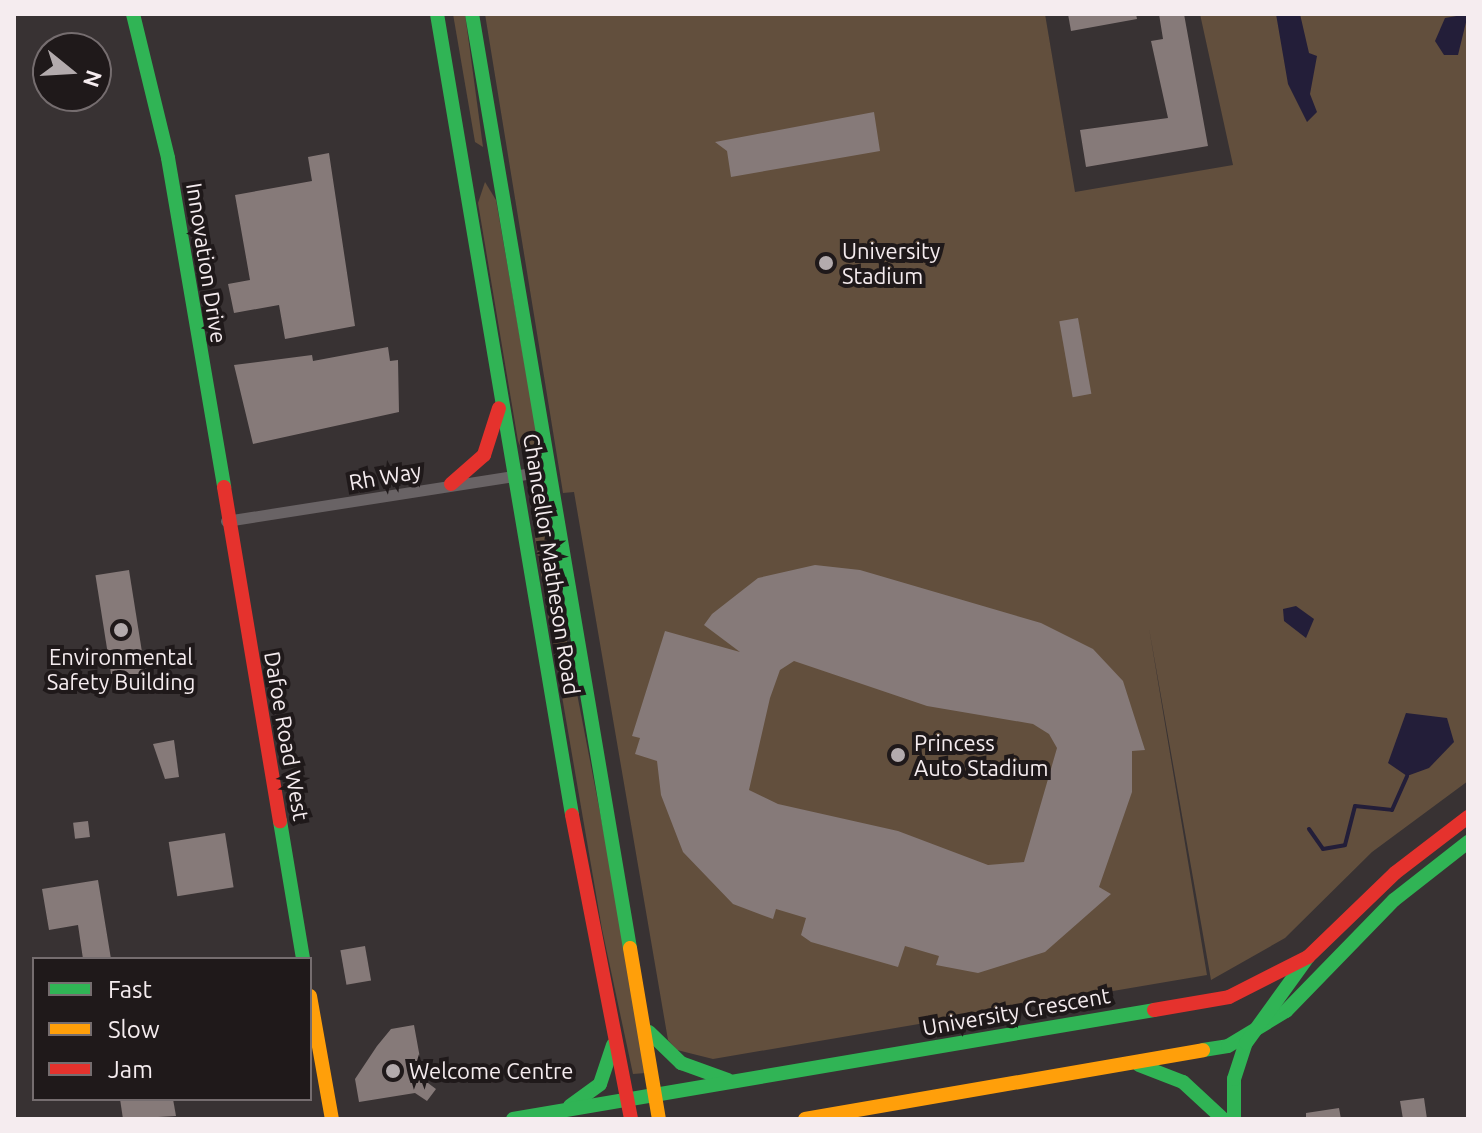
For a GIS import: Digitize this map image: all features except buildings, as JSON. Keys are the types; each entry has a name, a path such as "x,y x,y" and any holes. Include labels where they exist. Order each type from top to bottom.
{"main road":[{"name":"Innovation Drive","path":"133,14 168,158 226,521"},
{"name":"Chancellor Matheson Road","path":"437,14 515,475 631,1119"},
{"name":"Chancellor Matheson Road","path":"472,14 659,1119"},
{"path":"451,484 495,436 501,392"},
{"name":"Dafoe Road West","path":"226,521 303,957"},
{"name":"University Crescent","path":"513,1119 1214,1000 1308,957 1395,873 1468,817"},
{"path":"805,1119 1135,1064 1250,1036 1286,1011 1394,900 1468,842"},
{"path":"1234,1119 1234,1079 1250,1036 1308,957"},
{"path":"312,1007 332,1119"},
{"path":"645,1026 681,1063 732,1081"},
{"path":"561,1111 600,1084 615,1033"},
{"path":"1135,1064 1191,1087 1223,1119"}],"street":[{"name":"Rh Way","path":"226,521 550,470"}],"shaded area":[{"path":"453,14 465,14 483,147 475,142"},
{"path":"485,14 1045,14 1075,192 1233,165 1200,14 1468,14 1468,781 1372,852 1285,938 1211,980 1149,628 1207,975 713,1059 677,1050 668,1040 574,492 563,493"},
{"path":"1276,14 1300,14 1309,53 1317,56 1310,94 1317,112 1307,122 1288,84"},
{"path":"1468,14 1458,55 1444,55 1435,41 1445,18"},
{"path":"485,182 496,200 537,434 532,452 523,453 518,441 478,203"},
{"path":"539,497 609,859 646,1073 633,1074 602,929 535,539 533,498"},
{"path":"1296,606 1314,619 1306,638 1284,621 1283,609"},
{"path":"1406,713 1447,718 1454,742 1429,768 1407,776 1388,763"}],"waterway":[{"path":"1309,829 1323,849 1345,845 1355,806 1392,810 1407,776"}],"traffic: fast":[{"path":"133,14 168,158 224,487"},
{"path":"437,14 572,815"},
{"path":"472,14 630,948"},
{"path":"280,821 303,957"},
{"path":"1203,1050 1228,1046 1286,1011 1394,900 1468,842"},
{"path":"1234,1119 1234,1079 1246,1043 1308,957"},
{"path":"513,1119 1154,1010"},
{"path":"649,1032 681,1063 728,1080"},
{"path":"570,1106 600,1084 613,1045"},
{"path":"1139,1065 1183,1082 1223,1119"}],"traffic: slow":[{"path":"630,948 659,1119"},
{"path":"312,1007 332,1119"},
{"path":"805,1119 1203,1050"}],"traffic: jam":[{"path":"451,484 484,455 499,408"},
{"path":"224,487 280,821"},
{"path":"572,815 631,1119"},
{"path":"1154,1010 1229,997 1308,957 1395,873 1468,817"}],"place":[{"name":"University Stadium","path":"826,263"},
{"name":"Environmental Safety Building","path":"121,630"},
{"name":"Princess Auto Stadium","path":"898,755"},
{"name":"Welcome Centre","path":"393,1071"}]}
